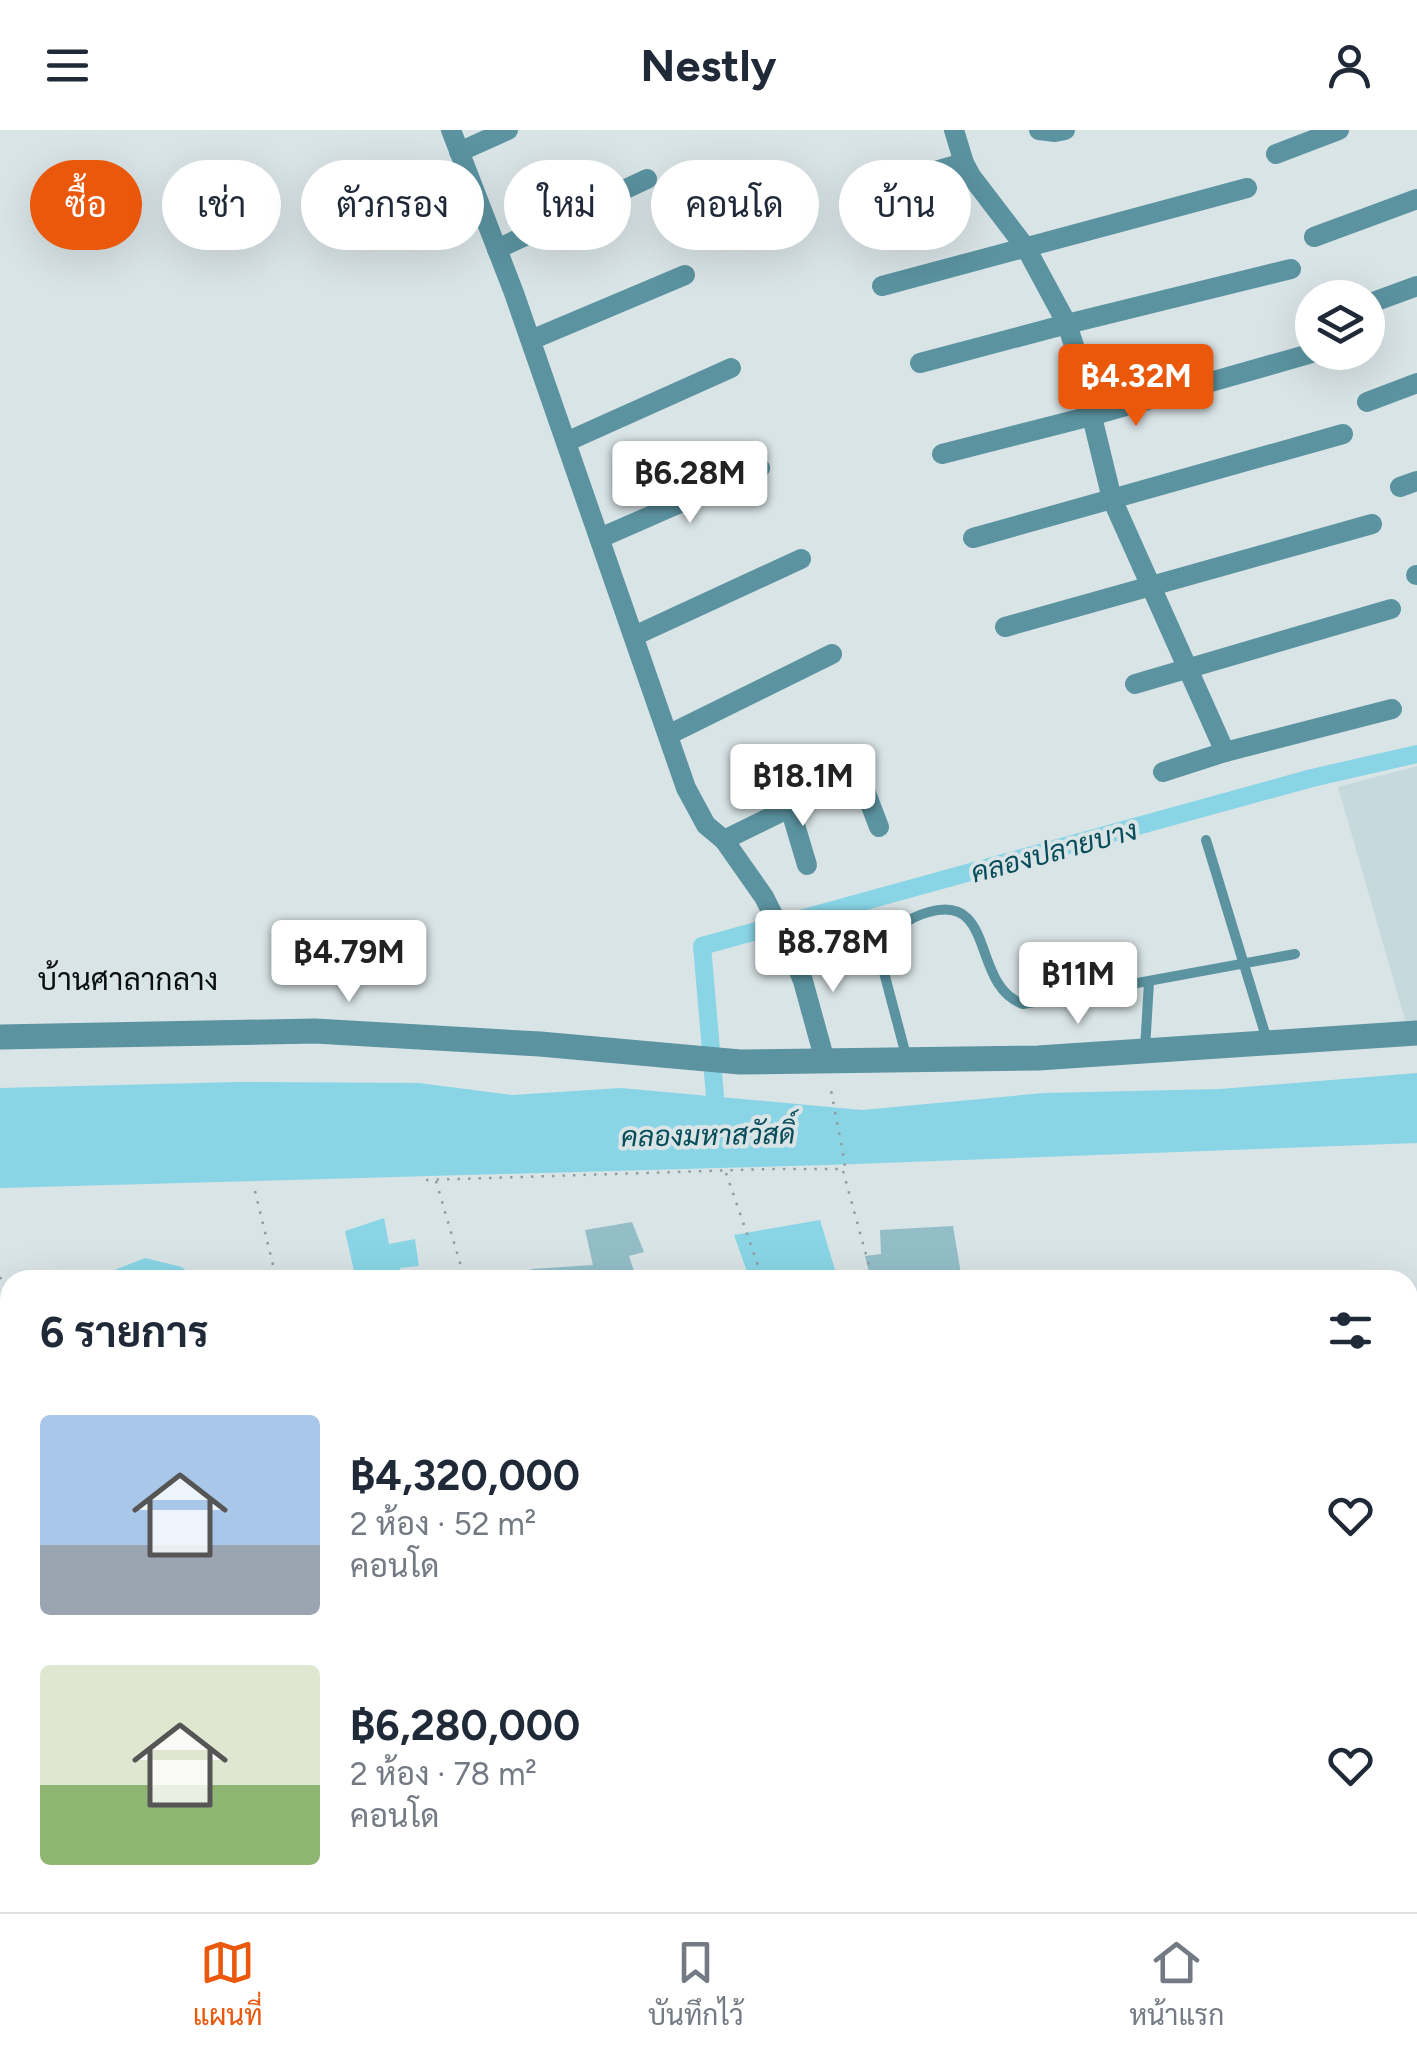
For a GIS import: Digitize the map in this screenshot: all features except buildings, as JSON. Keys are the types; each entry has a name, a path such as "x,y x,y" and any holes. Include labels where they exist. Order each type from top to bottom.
{"street":[{"path":"451,130 530,340 686,788 706,825 724,840 764,896 803,981 825,1062"},
{"path":"459,152 508,130"},
{"path":"954,130 963,160"},
{"path":"1039,130 1065,130"},
{"path":"1276,154 1339,130"},
{"path":"971,174 1026,248 1067,324 1112,499 1225,752"},
{"path":"497,249 647,179"},
{"path":"882,286 1247,188"},
{"path":"1314,237 1417,200"},
{"path":"920,363 1291,269"},
{"path":"530,340 685,275"},
{"path":"1385,298 1417,286"},
{"path":"942,454 1295,358"},
{"path":"566,442 730,368"},
{"path":"1367,402 1417,384"},
{"path":"974,538 1343,434"},
{"path":"600,538 760,468"},
{"path":"1005,627 1372,524"},
{"path":"634,636 800,559"},
{"path":"1134,684 1391,609"},
{"path":"668,734 832,654"},
{"path":"1163,772 1225,752 1392,710"},
{"path":"724,840 858,777 878,828"},
{"path":"790,808 807,865"},
{"path":"0,1036 315,1031 540,1044 740,1062 825,1062 1038,1058 1417,1034"}],"lane":[{"path":"1206,840 1267,1042"},
{"path":"907,1060 882,954 896,930 911,918 945,908 961,913 971,922 985,949 992,976 1010,1000 1023,1004 1294,954"},
{"path":"1144,1050 1149,982"}],"path":[{"path":"830,1088 844,1167 870,1270"},
{"path":"426,1180 844,1167"},
{"path":"725,1170 759,1270"},
{"path":"436,1180 462,1270"},
{"path":"255,1191 275,1270"}],"shaded area":[{"path":"1417,766 1417,1033 1409,1034 1338,787"},
{"path":"632,1222 644,1252 629,1256 634,1270 531,1270 593,1265 585,1230"},
{"path":"953,1226 960,1270 868,1270 865,1256 881,1254 880,1230"}],"water":[{"name":"คลองมหาสวัสดิ์","path":"1417,1073 1417,1143 828,1165 0,1188 0,1088 237,1082 419,1083 512,1095 621,1088 862,1110 1044,1093 1220,1089"},
{"path":"384,1218 389,1244 415,1239 419,1266 354,1270 345,1231"},
{"path":"820,1220 835,1270 746,1270 734,1235"},
{"path":"145,1258 185,1270 114,1270"}],"waterway":[{"name":"คลองปลายบาง","path":"717,1119 702,946 1312,778 1417,754"}],"district":[{"name":"บ้านศาลากลาง","path":"128,979"}]}
